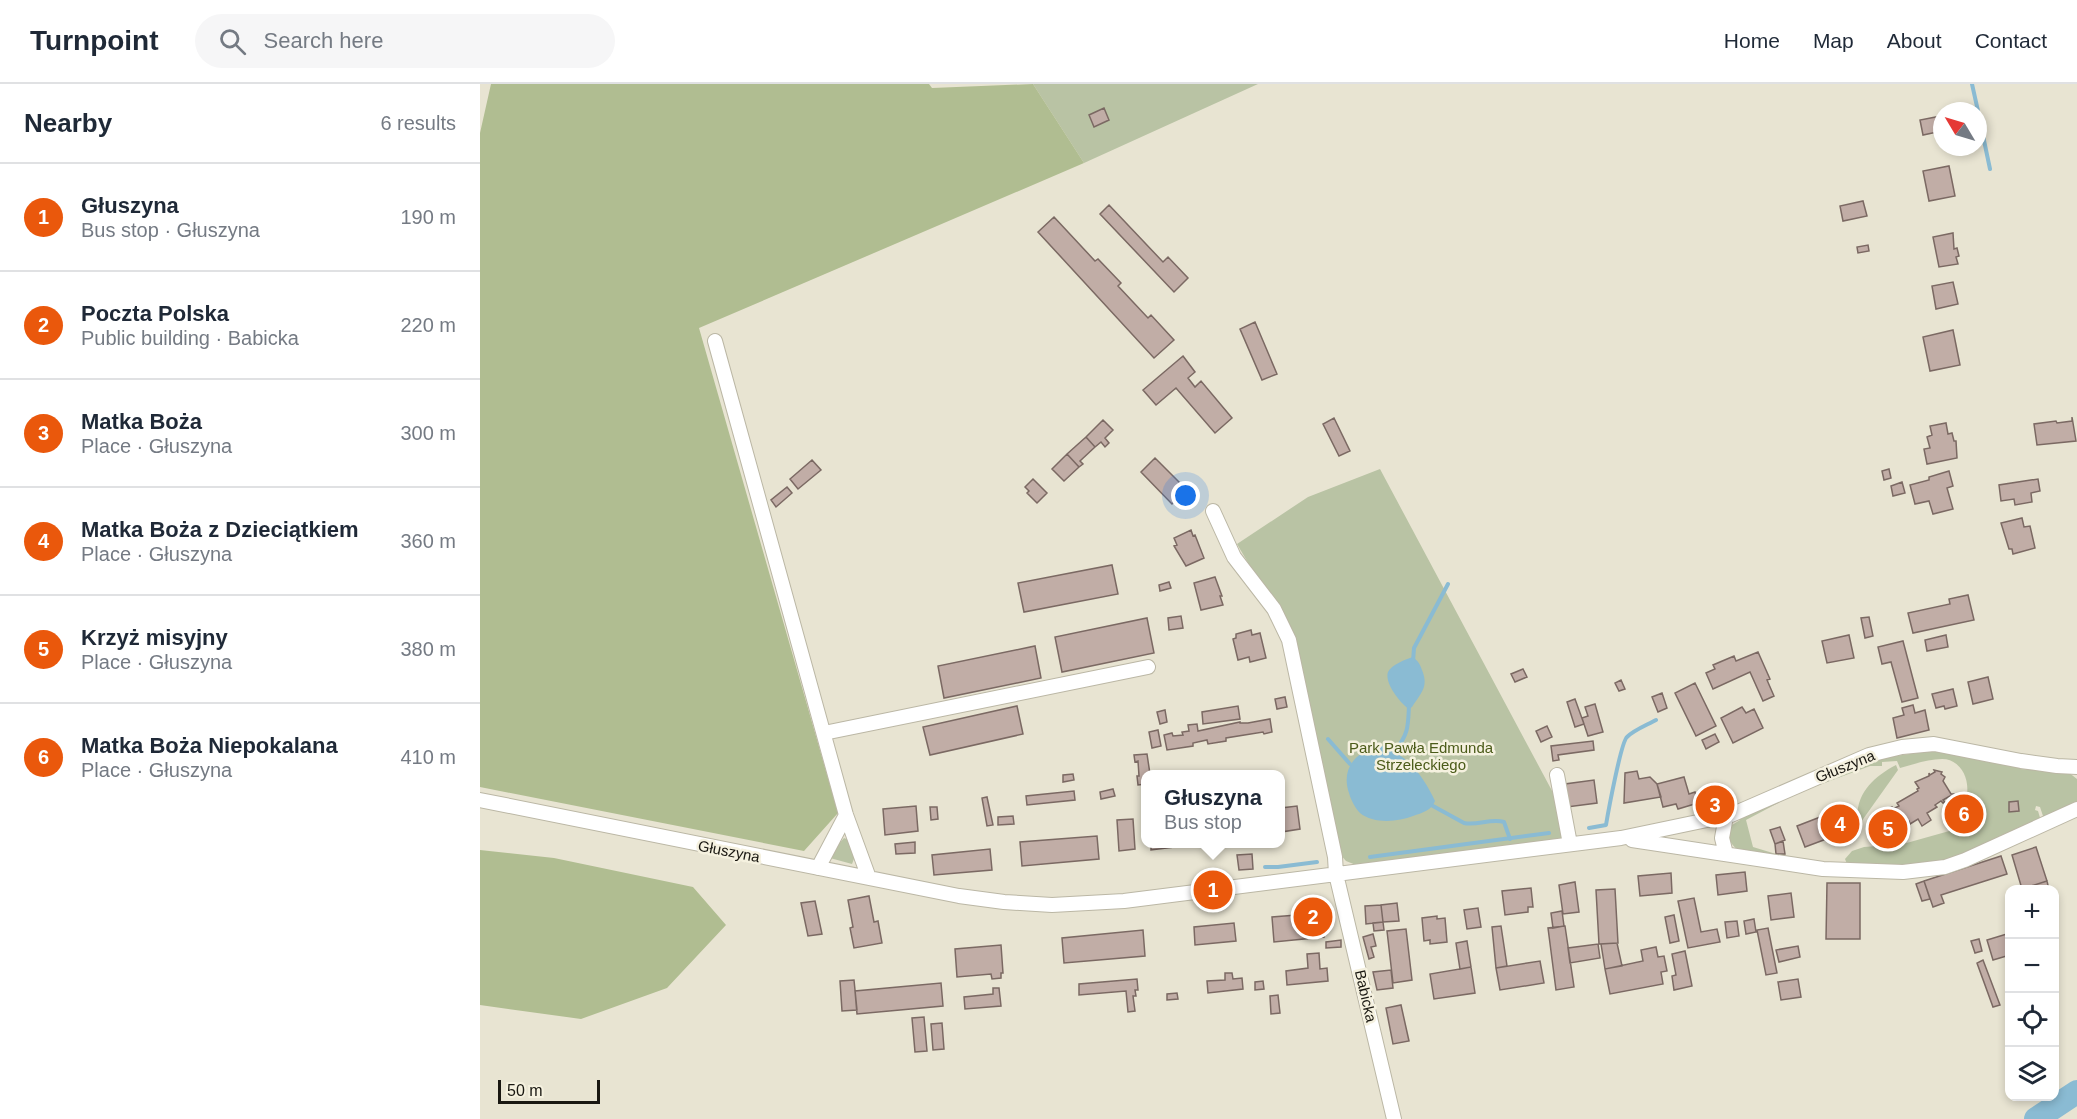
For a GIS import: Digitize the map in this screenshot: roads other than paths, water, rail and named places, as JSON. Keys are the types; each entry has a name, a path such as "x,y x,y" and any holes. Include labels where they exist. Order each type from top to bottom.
{"street":[{"path":"715,341 846,815 869,878"},
{"path":"1213,511 1234,557 1274,609 1289,640 1335,857 1336,874"},
{"path":"824,733 1148,667"},
{"name":"Głuszyna","path":"480,800 980,900 1069,905 1162,897 1621,838 1726,816 1869,755 1902,747 1934,744 2021,761 2077,767"},
{"path":"1557,775 1570,844"},
{"name":"Głuszyna","path":"1621,838 1823,869 1917,872 1945,867 1982,854 2077,809"},
{"path":"818,868 846,815"},
{"path":"1726,816 1722,837 1726,854"},
{"name":"Babicka","path":"1336,874 1394,1119"}],"water":[{"path":"1413,657 1418,661 1425,681 1421,694 1409,709 1394,693 1387,677 1392,667"},
{"path":"1383,746 1408,761 1426,784 1435,801 1429,809 1407,818 1386,821 1365,817 1356,809 1347,784 1349,767 1359,755"}],"waterway":[{"path":"1972,84 1976,102"},
{"path":"1987,155 1990,169"},
{"path":"1413,662 1414,648 1448,584"},
{"path":"1395,751 1407,729 1409,705"},
{"path":"1589,828 1606,825 1618,764 1627,737 1656,720"},
{"path":"1328,739 1350,764"},
{"path":"1433,806 1464,823 1504,822 1510,839"},
{"path":"1370,857 1549,833"},
{"path":"1265,867 1317,862"},
{"path":"2036,1119 2077,1092"}],"place":[{"name":"Matka Boża","path":"1715,805"},
{"name":"Matka Boża Niepokalana","path":"1964,814"},
{"name":"Matka Boża z Dzieciątkiem","path":"1840,824"},
{"name":"Krzyż misyjny","path":"1888,829"},
{"name":"Głuszyna","path":"1213,890"},
{"name":"Poczta Polska","path":"1313,917"}],"park label":[{"name":"Park Pawła Edmunda Strzeleckiego","path":"1421,756"}]}
